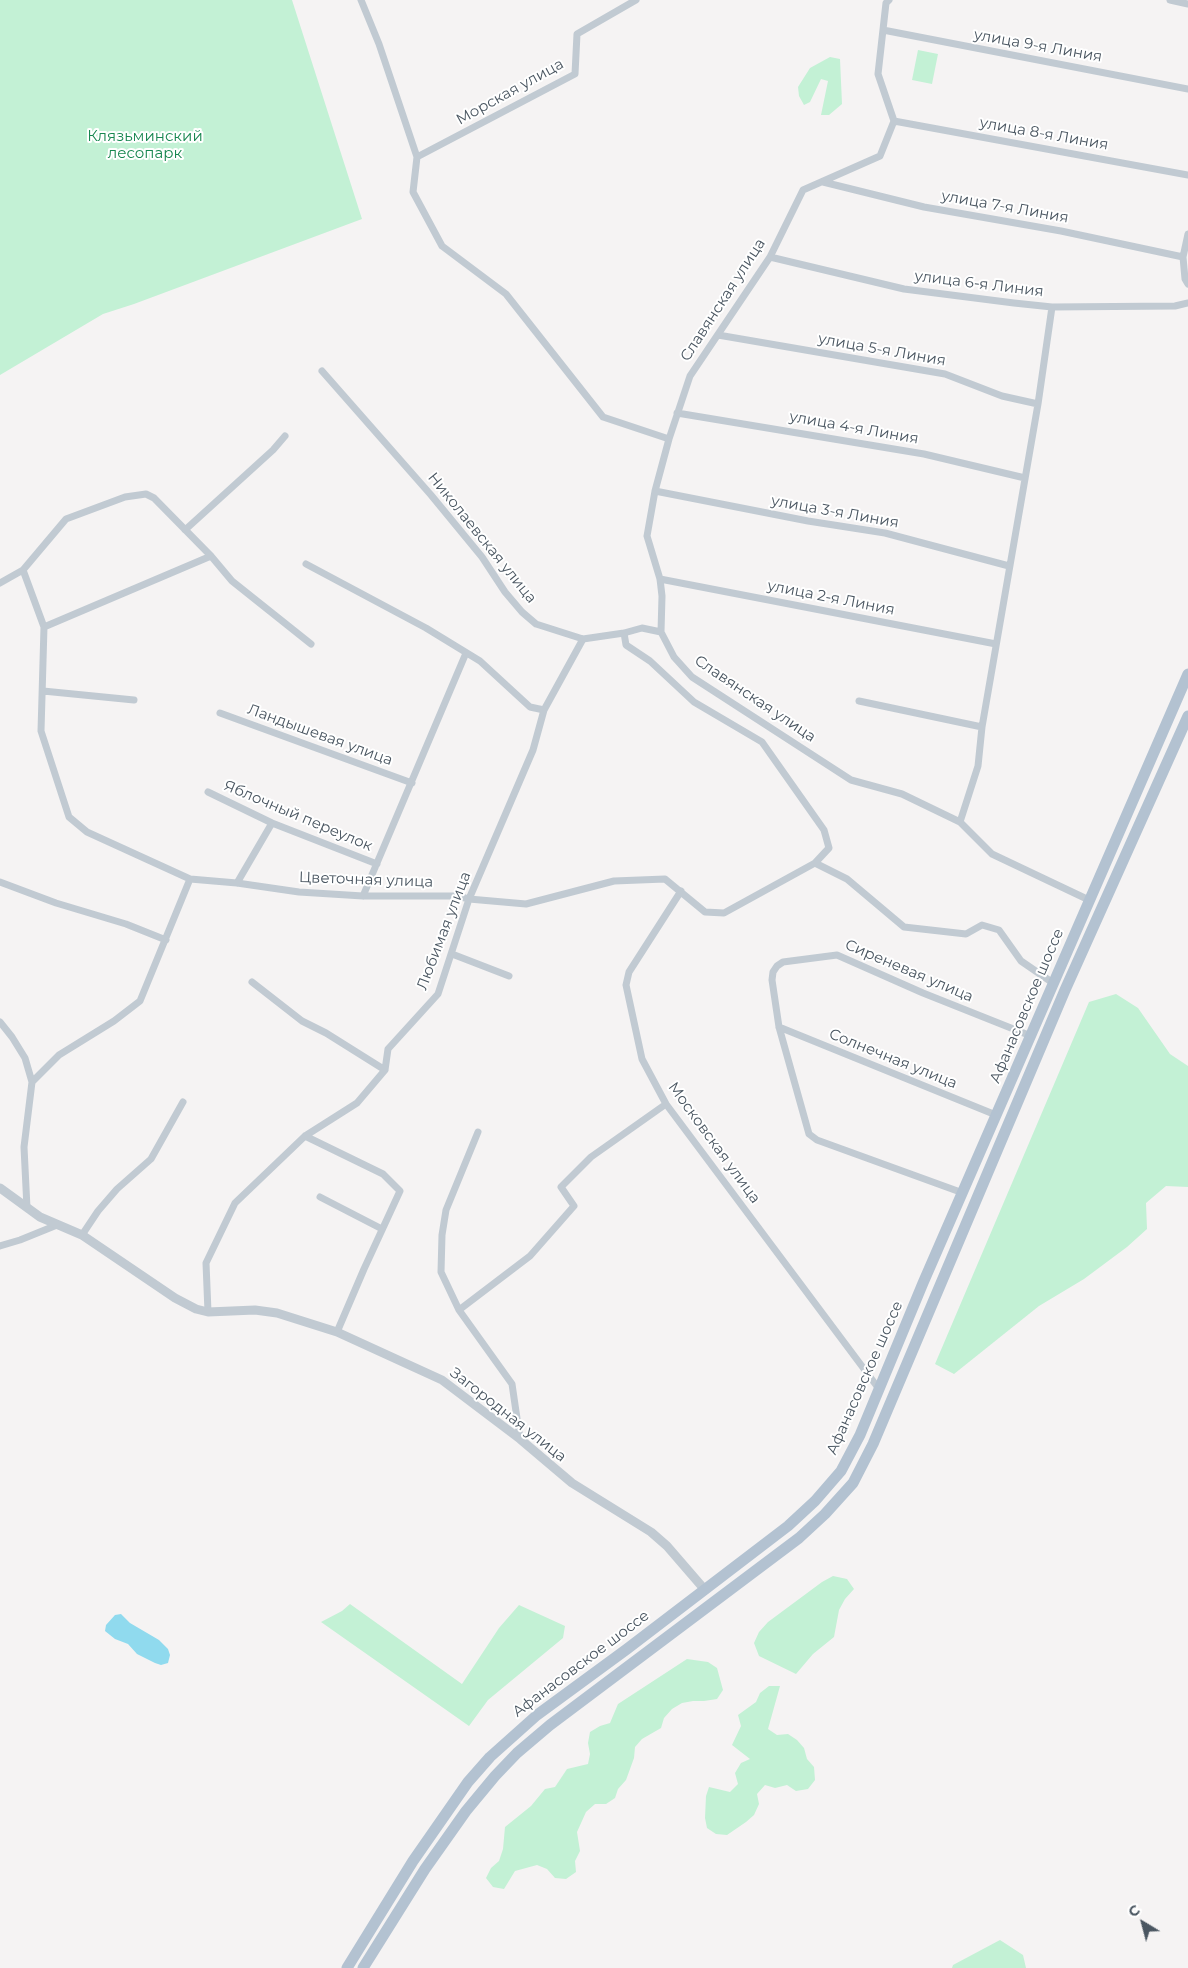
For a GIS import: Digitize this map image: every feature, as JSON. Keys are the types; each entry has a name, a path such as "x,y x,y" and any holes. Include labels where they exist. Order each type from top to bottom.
{"main road":[{"name":"Афанасовское шоссе","path":"346,1968 413,1861 468,1782 490,1757 537,1715 788,1526 815,1501 841,1471 860,1435 923,1283 1188,674"},
{"name":"Афанасовское шоссе","path":"363,1968 425,1869 466,1811 517,1753 550,1725 800,1538 853,1483 873,1444 1065,990 1188,716"}],"street":[{"path":"361,0 379,44 417,157 413,192 442,246 506,294 603,417 669,439"},
{"name":"Морская улица","path":"417,157 575,74 577,34 636,0"},
{"path":"1170,0 1188,4"},
{"path":"887,2 878,74 894,121"},
{"name":"улица 9-я Линия","path":"883,30 1188,89"},
{"name":"улица 8-я Линия","path":"894,121 1188,175"},
{"name":"Славянская улица","path":"894,121 880,156 803,190 770,257 690,376 677,412 655,491 647,536 660,579 662,596 661,632 674,657 692,677 851,780 902,794 960,822 992,854 1089,900"},
{"name":"улица 7-я Линия","path":"822,182 924,207 1062,231 1183,257"},
{"path":"1188,234 1183,257 1185,279 1188,284"},
{"name":"улица 6-я Линия","path":"770,257 904,289 1052,307 1175,306 1188,303"},
{"path":"960,822 978,766 982,726 1038,404 1052,307"},
{"name":"улица 5-я Линия","path":"718,335 945,374 1002,396 1038,404"},
{"name":"Николаевская улица","path":"322,371 431,495 482,557 505,592 522,612 536,624 583,639 624,633 642,628 661,632"},
{"name":"улица 4-я Линия","path":"677,412 924,454 1025,478"},
{"path":"185,530 273,450 285,436"},
{"name":"улица 3-я Линия","path":"655,491 808,521 885,533 1009,566"},
{"path":"0,583 23,570 66,519 125,497 146,494 154,498 211,556 232,581 311,644"},
{"path":"23,570 44,627 211,556"},
{"path":"306,564 426,628 480,661 530,707 544,710"},
{"name":"улица 2-я Линия","path":"660,579 996,644"},
{"name":"Цветочная улица","path":"44,627 41,731 68,817 87,832 190,879 237,883 299,892 362,896 457,896 469,899 526,904 614,881 665,879 705,912 724,913 815,863"},
{"path":"624,633 626,645 650,661 694,702 762,742 824,830 829,848 815,863 847,878 904,927 966,934 982,925 998,930 1021,962 1053,983"},
{"name":"Любимая улица","path":"208,1312 206,1263 235,1203 305,1136 357,1103 385,1070 388,1049 438,994 469,899 533,750 544,710 583,639"},
{"path":"362,896 412,784 437,718 466,653"},
{"path":"43,691 134,700"},
{"path":"859,701 982,726"},
{"name":"Ландышевая улица","path":"220,713 412,784"},
{"name":"Яблочный переулок","path":"208,792 272,823 377,864"},
{"path":"237,883 272,823"},
{"path":"32,1082 59,1055 114,1021 140,1001 190,879"},
{"path":"0,882 56,903 126,924 166,940"},
{"name":"Московская улица","path":"681,891 630,972 626,985 642,1059 666,1104 879,1389"},
{"path":"452,954 509,976"},
{"name":"Сиреневая улица","path":"780,1027 772,980 773,972 777,966 783,962 834,955 1031,1036"},
{"path":"252,982 302,1021 326,1033 385,1070"},
{"path":"0,1022 25,1058 32,1082 24,1148 27,1208"},
{"path":"780,1027 807,1131 812,1138 963,1192"},
{"name":"Солнечная улица","path":"780,1027 996,1115"},
{"path":"82,1235 98,1211 117,1190 152,1160 182,1102"},
{"path":"459,1310 530,1256 574,1206 561,1187 591,1157 666,1104"},
{"path":"478,1132 446,1210 442,1235 441,1272 459,1310 512,1384 520,1439"},
{"path":"305,1136 384,1174 400,1191 337,1332"},
{"name":"Загородная улица","path":"0,1188 40,1217 82,1235 174,1298 196,1309 208,1312 255,1310 277,1313 337,1332 442,1380 520,1439 572,1483 651,1532 667,1546 705,1590"},
{"path":"320,1197 382,1229"},
{"path":"0,1246 20,1240 57,1224"}],"green space":[{"name":"Клязьминский лесопарк","path":"0,0 292,0 362,219 103,314 0,375"},
{"path":"918,50 938,54 932,84 912,80"},
{"path":"830,57 840,59 842,104 829,115 821,115 828,81 821,79 810,102 804,105 799,96 798,87 810,68"},
{"path":"1116,994 1138,1008 1170,1054 1188,1066 1188,1187 1166,1186 1146,1203 1147,1229 1127,1247 1084,1279 1039,1306 954,1374 935,1364 1089,1002"},
{"path":"833,1576 847,1579 854,1589 845,1599 839,1610 834,1637 813,1654 796,1674 759,1656 754,1643 759,1632 768,1622"},
{"path":"350,1604 462,1684 499,1628 519,1605 565,1626 563,1638 488,1700 469,1726 321,1622 342,1611"},
{"path":"687,1659 708,1662 717,1668 723,1690 717,1699 682,1703 672,1709 664,1718 661,1728 642,1739 635,1747 634,1758 626,1780 618,1789 615,1798 606,1804 595,1804 586,1812 577,1832 580,1851 575,1861 576,1872 566,1879 555,1878 547,1869 537,1865 515,1871 504,1889 493,1887 486,1878 491,1868 499,1861 503,1849 505,1827 531,1806 545,1789 555,1787 567,1769 588,1764 590,1732 610,1723 618,1704"},
{"path":"769,1686 780,1686 768,1729 777,1735 788,1734 797,1740 804,1748 807,1759 814,1767 815,1780 808,1789 796,1791 787,1785 775,1788 765,1785 757,1794 759,1804 754,1815 727,1835 716,1834 707,1828 705,1818 706,1796 709,1787 730,1792 738,1784 735,1773 741,1763 750,1759 732,1745 741,1726 738,1715 756,1702 760,1693"},
{"path":"1000,1940 1023,1955 1026,1968 952,1968 953,1965"}],"water":[{"path":"121,1614 130,1623 159,1640 168,1649 170,1655 168,1663 161,1665 137,1654 128,1644 115,1639 105,1631 106,1625 115,1615"}]}
